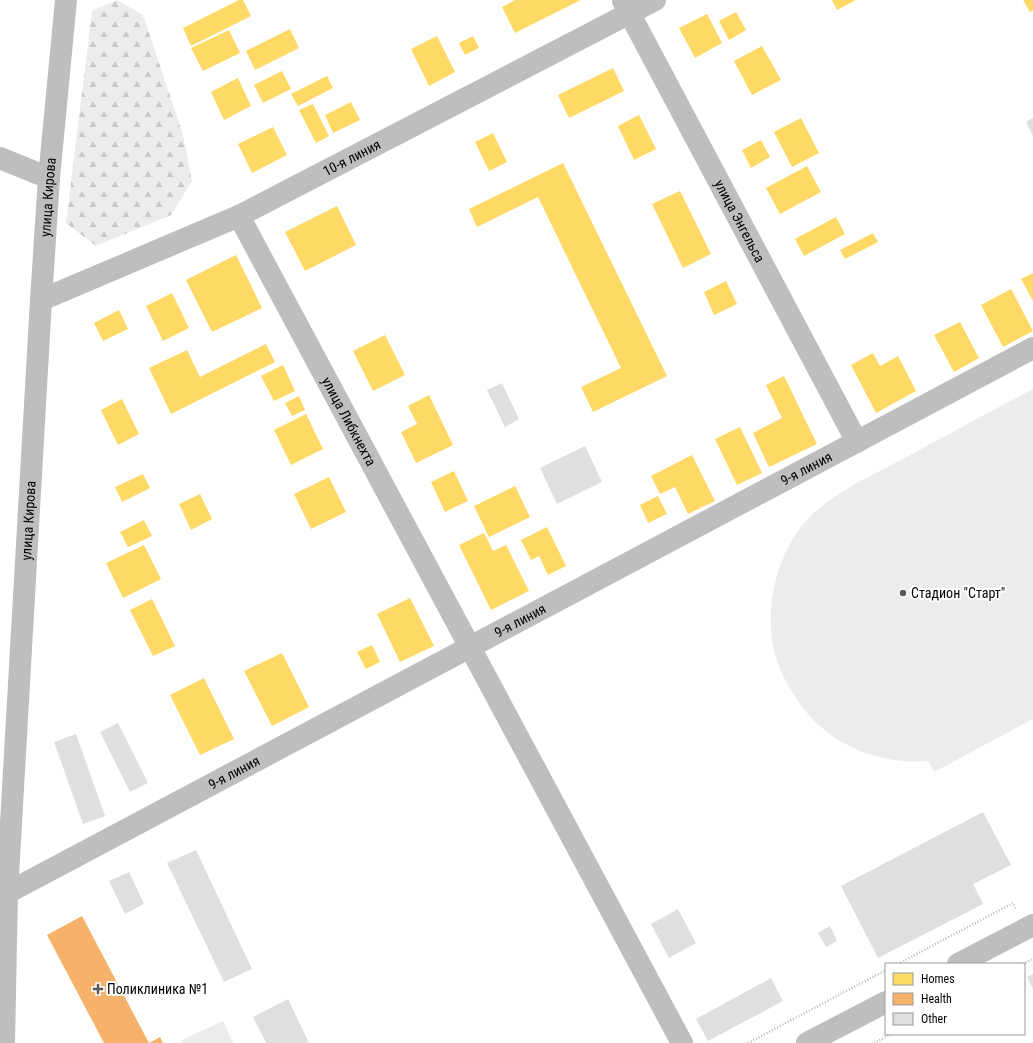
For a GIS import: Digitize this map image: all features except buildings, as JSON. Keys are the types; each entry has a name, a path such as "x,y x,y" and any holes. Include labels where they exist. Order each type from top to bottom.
{"street":[{"name":"улица Кирова","path":"4,1043 7,893 49,178 66,0"},
{"name":"10-я линия","path":"42,300 240,216 626,7 655,0"},
{"name":"улица Энгельса","path":"626,7 857,442"},
{"path":"0,158 49,178"},
{"name":"улица Либкнехта","path":"240,216 682,1043"},
{"name":"9-я линия","path":"7,893 1033,348"},
{"path":"960,963 1033,925"},
{"path":"807,1043 885,1003"}],"path":[{"path":"748,1043 885,971"},
{"path":"874,1043 889,1035"}],"green space":[{"path":"117,0 143,15 183,135 192,181 171,215 96,246 66,223 92,11"},
{"name":"Стадион \"Старт\"","path":"1033,389 1033,719 934,772 928,761 891,760 874,756 840,741 825,731 800,704 784,678 774,650 771,632 773,593 784,556 793,538 804,523 817,510 847,489"},
{"path":"223,1021 233,1043 182,1043 180,1041"}],"place":[{"name":"Стадион \"Старт\"","path":"903,593"},
{"name":"Поликлиника №1","path":"98,989"}]}
